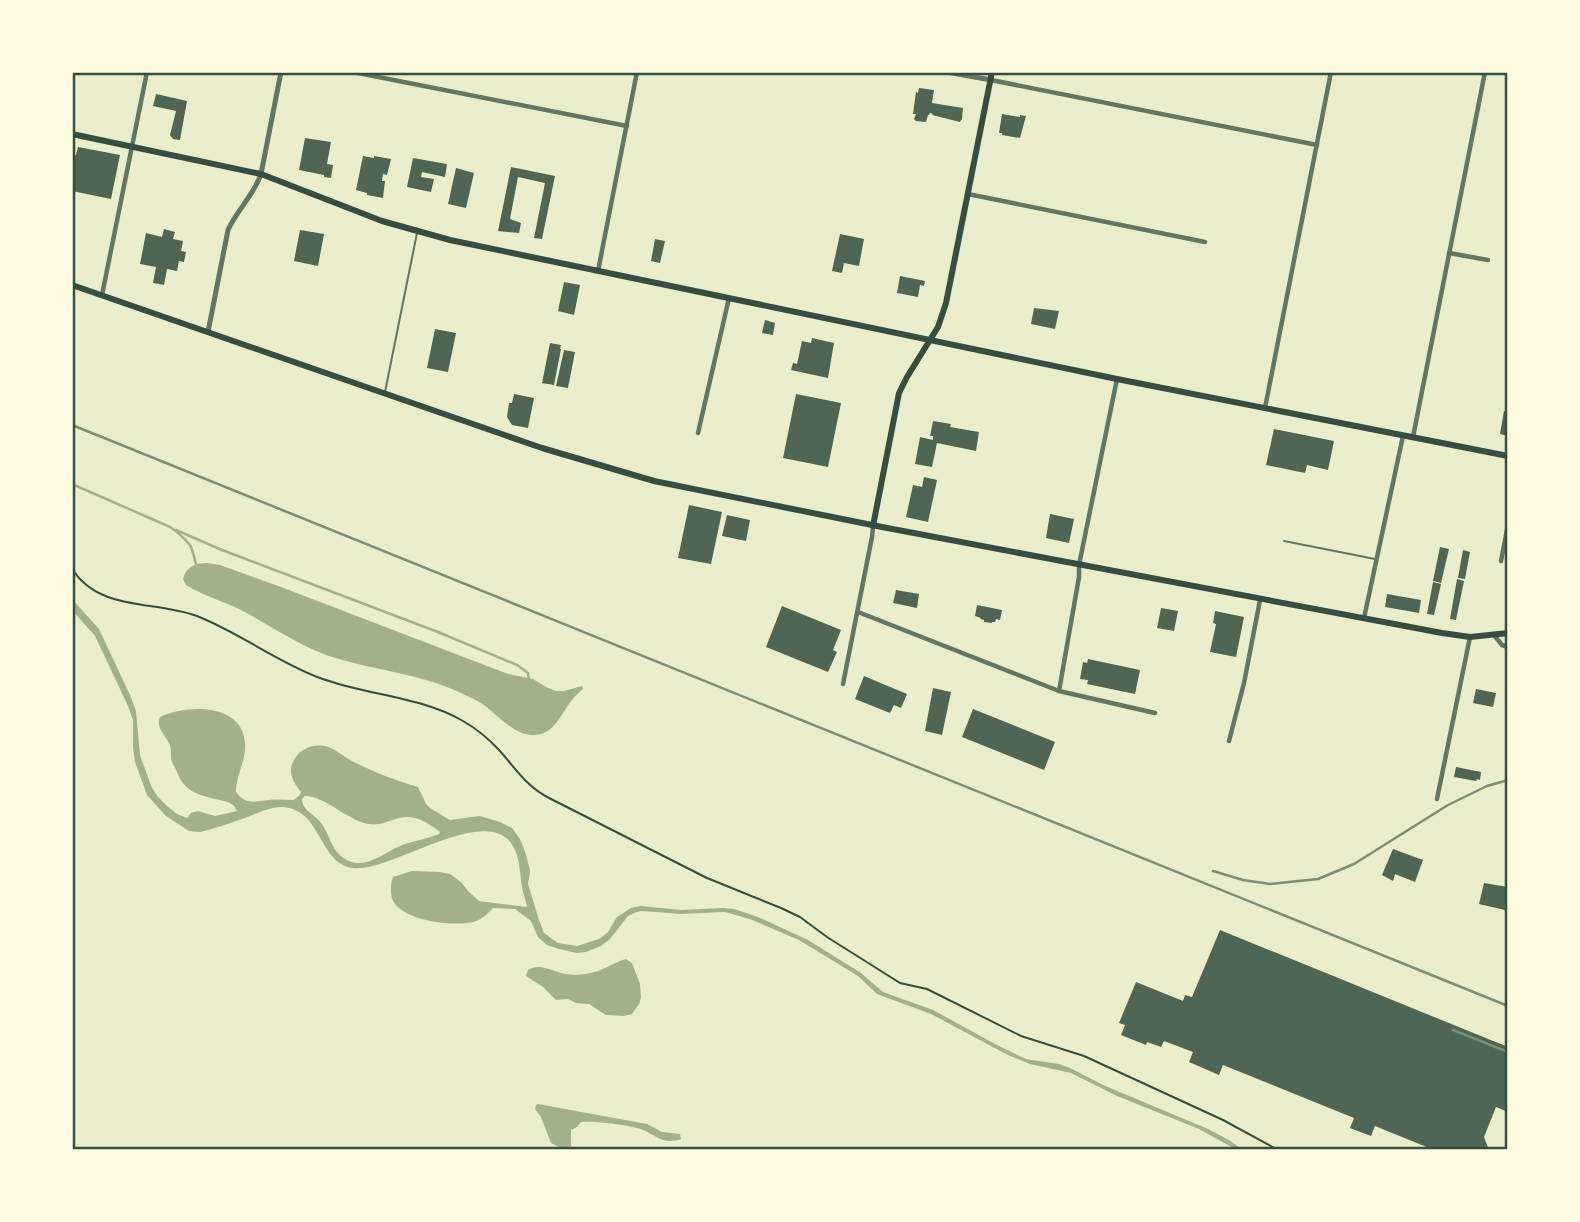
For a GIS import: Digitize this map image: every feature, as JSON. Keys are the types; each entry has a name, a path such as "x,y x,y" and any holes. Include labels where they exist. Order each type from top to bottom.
{"main road":[{"path":"873,526 899,393 938,327 946,303 992,72"},
{"path":"72,134 261,174 417,232 1117,379 1508,456"},
{"path":"72,285 542,448 654,481 873,526 1442,633 1470,637 1508,633"}],"street":[{"path":"101,296 147,72"},
{"path":"208,332 228,230 257,187 282,72"},
{"path":"353,72 627,126"},
{"path":"598,271 637,72"},
{"path":"947,72 1317,145"},
{"path":"1265,409 1331,72"},
{"path":"1413,438 1485,72"},
{"path":"968,194 1205,242"},
{"path":"1450,253 1488,260"},
{"path":"698,433 729,298"},
{"path":"1059,691 1079,565 1117,379"},
{"path":"1364,618 1403,436"},
{"path":"1501,561 1508,525"},
{"path":"843,684 873,526"},
{"path":"1229,741 1260,600"},
{"path":"858,612 1059,691 1155,713"},
{"path":"1494,635 1502,645 1508,647"},
{"path":"1437,799 1470,637"}],"lane":[{"path":"385,394 417,232"},
{"path":"1284,541 1376,559"}],"path":[{"path":"72,569 87,586 106,597 191,614 318,678 450,714 487,738 527,783 549,798 708,878 800,917 900,983 927,989 1021,1036 1084,1056 1223,1120 1278,1150"}],"shaded area":[{"path":"207,563 220,565 281,587 508,674 533,679 556,691 582,686 583,689 548,731 535,735 520,732 481,703 459,692 424,680 326,655 239,609 186,585 183,579 189,569"},
{"path":"72,599 99,629 136,711 140,755 152,788 177,814 187,818 198,811 215,816 237,811 230,803 199,794 186,787 172,763 170,746 159,725 160,717 172,713 201,709 215,711 227,715 237,723 243,734 245,749 236,792 247,801 293,800 299,796 301,792 292,776 293,763 298,754 306,749 324,746 368,769 418,787 426,804 450,820 480,816 512,828 526,854 530,871 528,884 544,933 558,943 577,946 599,939 608,932 617,917 631,908 641,906 681,910 734,909 808,940 861,973 883,992 933,1010 1026,1059 1070,1068 1103,1085 1208,1129 1243,1150 1237,1150 1199,1129 1117,1096 1071,1073 1030,1064 1008,1055 931,1014 877,994 858,976 799,940 750,919 725,912 681,914 641,911 628,916 601,946 577,953 547,945 538,937 531,921 515,909 493,908 479,920 443,923 405,912 392,898 393,877 412,871 440,872 450,874 461,882 479,901 527,907 517,855 503,836 485,831 464,834 369,867 352,868 341,864 332,856 305,817 296,810 283,807 267,809 201,832 189,831 166,816 147,795 135,762 133,720 128,706 95,636 72,610","holes":["305,796 364,823 381,824 411,817 440,832 402,845 365,863 349,861 338,853 322,824 304,807 302,799"]},
{"path":"626,959 632,963 640,984 641,998 632,1014 624,1016 606,1015 589,1004 568,999 556,1000 526,976 528,970 537,967 566,974 586,974"},
{"path":"538,1104 647,1124 662,1132 680,1134 681,1139 660,1139 630,1126 581,1122 571,1130 571,1146 559,1147 551,1143 535,1109"}],"building":[{"path":"919,88 934,90 932,103 963,108 960,122 930,113 926,122 916,121 916,114 913,114"},
{"path":"156,94 187,101 180,140 173,139 170,135 176,111 153,106"},
{"path":"1002,114 1026,116 1020,138 999,133"},
{"path":"305,138 331,142 327,164 333,165 331,178 299,170"},
{"path":"78,147 120,155 111,199 72,191 72,154 76,155"},
{"path":"363,156 391,159 387,175 383,174 383,198 356,190"},
{"path":"413,158 447,164 445,177 422,172 421,177 434,179 431,192 407,187"},
{"path":"511,167 555,176 542,239 534,238 545,183 518,177 510,219 521,223 519,233 498,231"},
{"path":"456,168 474,173 466,208 448,204"},
{"path":"164,229 175,232 173,239 183,241 181,251 186,252 184,262 179,261 177,271 167,269 164,285 153,283 156,267 140,264 146,233 162,237"},
{"path":"300,230 324,234 318,266 294,261"},
{"path":"840,234 864,239 859,266 844,263 842,273 832,271"},
{"path":"655,239 665,241 660,263 651,261"},
{"path":"900,276 925,281 924,286 920,285 918,297 897,293"},
{"path":"564,282 580,285 574,315 558,311"},
{"path":"1034,308 1059,311 1055,329 1031,324"},
{"path":"765,320 775,323 773,335 762,333"},
{"path":"435,329 456,333 448,372 427,368"},
{"path":"812,338 834,343 828,378 791,370 793,363 797,364 802,341 811,343"},
{"path":"550,343 561,345 554,385 542,383"},
{"path":"564,350 575,352 568,388 556,386"},
{"path":"514,394 534,398 528,428 512,425 507,417 509,403 512,403"},
{"path":"796,394 841,403 828,467 783,458"},
{"path":"1504,411 1508,412 1508,436 1500,434"},
{"path":"933,421 979,432 976,451 937,443 932,467 915,464 920,437 933,440 933,436 930,436"},
{"path":"1274,429 1334,441 1328,470 1307,465 1305,473 1266,465"},
{"path":"924,477 937,480 928,522 906,517 913,485 922,487"},
{"path":"689,505 722,512 711,564 678,558"},
{"path":"1050,514 1074,519 1069,543 1046,538"},
{"path":"727,515 750,520 746,541 722,536"},
{"path":"1440,547 1449,549 1441,583 1433,581"},
{"path":"1463,550 1470,552 1465,579 1458,578"},
{"path":"1457,579 1464,581 1456,620 1450,619"},
{"path":"1433,582 1441,584 1434,615 1427,614"},
{"path":"896,590 919,594 917,608 893,603"},
{"path":"1387,594 1421,600 1419,613 1385,607"},
{"path":"977,605 1002,610 1000,620 984,622 975,616"},
{"path":"782,606 841,630 833,650 837,652 828,672 766,647"},
{"path":"1161,608 1178,611 1174,631 1157,628"},
{"path":"1215,611 1244,617 1236,657 1210,652 1216,624 1213,623"},
{"path":"1088,659 1140,670 1135,694 1087,684 1088,680 1080,679 1083,662 1087,663"},
{"path":"864,676 907,694 901,708 894,705 890,713 855,699"},
{"path":"933,688 951,692 942,735 925,731"},
{"path":"1476,689 1496,693 1493,707 1473,703"},
{"path":"973,709 1055,742 1044,770 962,737"},
{"path":"1456,767 1481,772 1480,780 1454,777"},
{"path":"1393,849 1423,860 1415,882 1395,874 1393,881 1382,875"},
{"path":"1484,883 1508,887 1505,910 1479,904"},
{"path":"1220,930 1508,1047 1508,1112 1496,1107 1484,1137 1489,1150 1434,1150 1375,1126 1371,1136 1350,1128 1354,1118 1223,1065 1219,1075 1189,1062 1193,1052 1164,1041 1161,1047 1147,1042 1146,1045 1121,1035 1125,1025 1119,1023 1136,982 1183,1001 1185,995 1192,997"}],"waterway":[{"path":"72,484 170,527 190,545 196,564"},
{"path":"176,530 517,665 528,673 529,681"}],"railway":[{"path":"72,425 1508,1006"},
{"path":"1213,871 1243,880 1270,884 1318,879 1354,864 1448,805 1487,786 1508,780"},
{"path":"1453,1030 1508,1052"}]}
